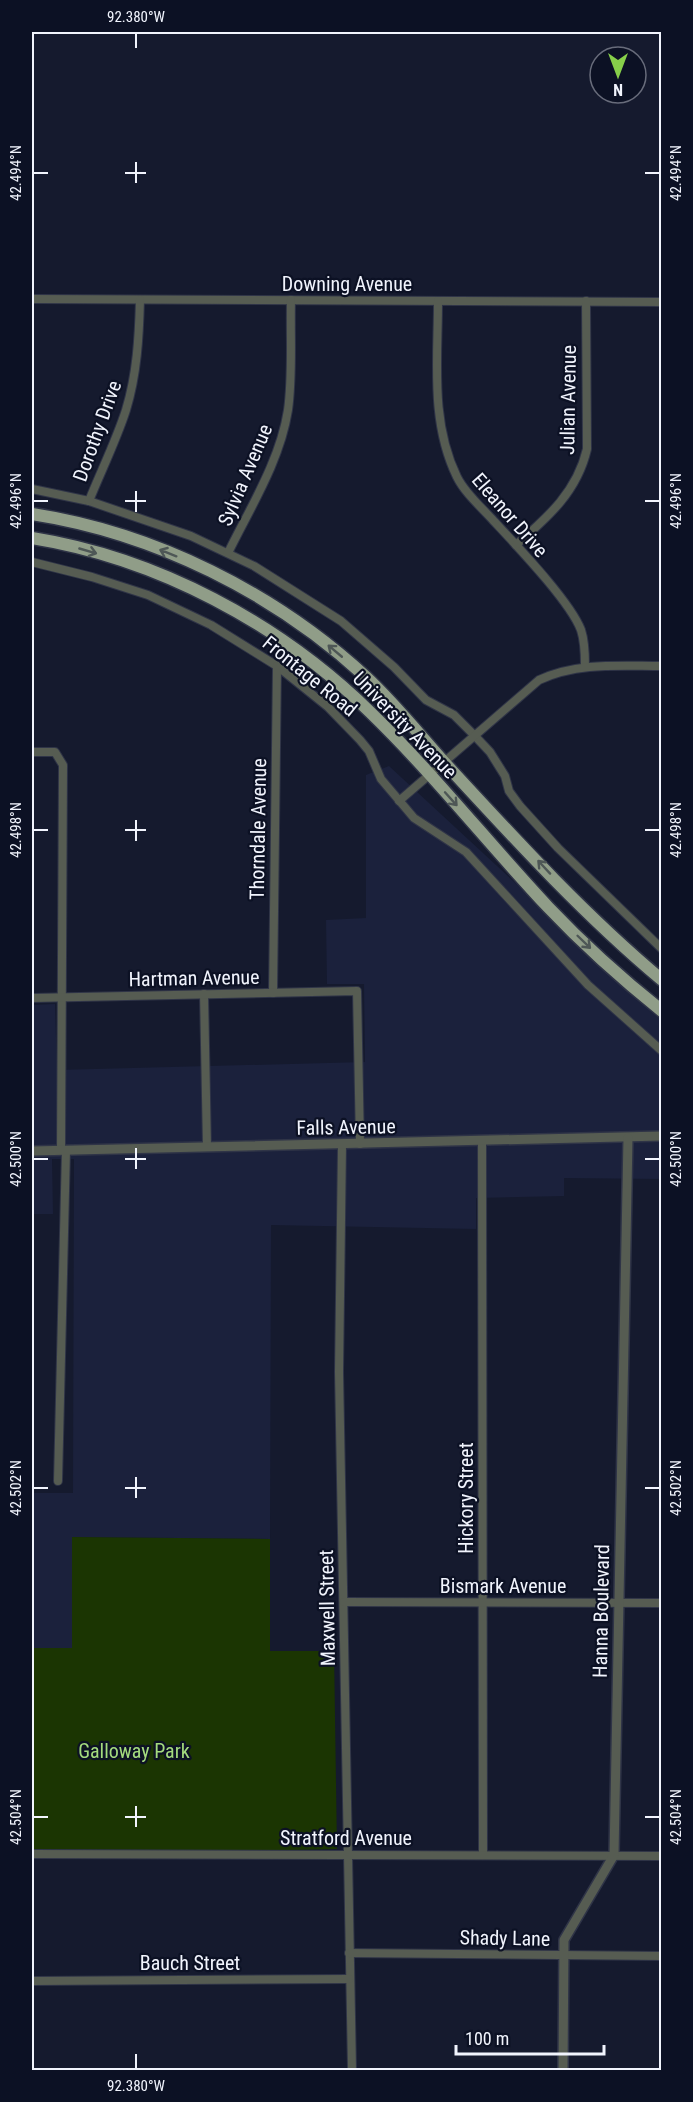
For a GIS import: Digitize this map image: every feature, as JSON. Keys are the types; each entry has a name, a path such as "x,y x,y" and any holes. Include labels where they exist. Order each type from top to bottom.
{"main road":[{"name":"University Avenue","path":"32,514 93,527 165,551 200,566 272,606 330,646 365,676 569,894 630,954 662,980"},
{"name":"University Avenue","path":"32,538 109,557 172,579 264,628 350,694 428,774 549,908 614,971 662,1011"}],"street":[{"name":"Downing Avenue","path":"32,299 662,302"},
{"name":"Dorothy Drive","path":"89,501 118,432 131,390 138,347 140,300"},
{"name":"Sylvia Avenue","path":"228,553 270,468 284,430 290,392 291,300"},
{"name":"Eleanor Drive","path":"438,301 438,408 444,446 459,480 516,545 576,621 584,642 585,666"},
{"name":"Julian Avenue","path":"516,545 549,516 573,488 582,470 587,449 586,301"},
{"path":"32,489 89,501 160,524 228,553 282,583 341,621 394,667 426,700 454,715 474,735 490,752 505,776 509,791 520,806 558,848 662,949"},
{"name":"Frontage Road","path":"32,562 92,577 148,596 211,625 277,666 328,707 360,740 369,751 381,779 399,801 425,827 454,842 466,852 588,985 662,1051"},
{"name":"Thorndale Avenue","path":"273,993 277,666"},
{"path":"399,801 539,680 585,666 662,666"},
{"path":"32,752 56,752 63,765 61,997 63,1150 58,1481"},
{"name":"Hartman Avenue","path":"32,998 357,991 360,1144"},
{"path":"204,994 207,1148"},
{"name":"Falls Avenue","path":"32,1151 662,1136"},
{"name":"Hanna Boulevard","path":"563,2070 564,1940 614,1855 628,1138"},
{"name":"Hickory Street","path":"482,1141 483,1854"},
{"name":"Maxwell Street","path":"342,1145 339,1372 348,1953 352,2070"},
{"name":"Bismark Avenue","path":"344,1602 662,1603"},
{"name":"Stratford Avenue","path":"32,1854 662,1856"},
{"name":"Shady Lane","path":"348,1953 662,1956"},
{"name":"Bauch Street","path":"32,1981 349,1979"}],"shaded area":[{"path":"389,766 661,1018 661,1179 564,1178 564,1196 476,1198 476,1229 271,1225 270,1539 73,1537 72,1648 32,1648 32,1493 73,1493 74,1159 52,1159 53,1214 32,1214 32,1005 55,1004 57,1070 365,1062 364,984 327,984 326,920 366,918 366,775"}],"green space":[{"name":"Galloway Park","path":"72,1537 270,1539 270,1651 334,1651 337,1849 63,1855 32,1852 32,1648 72,1648"}]}
